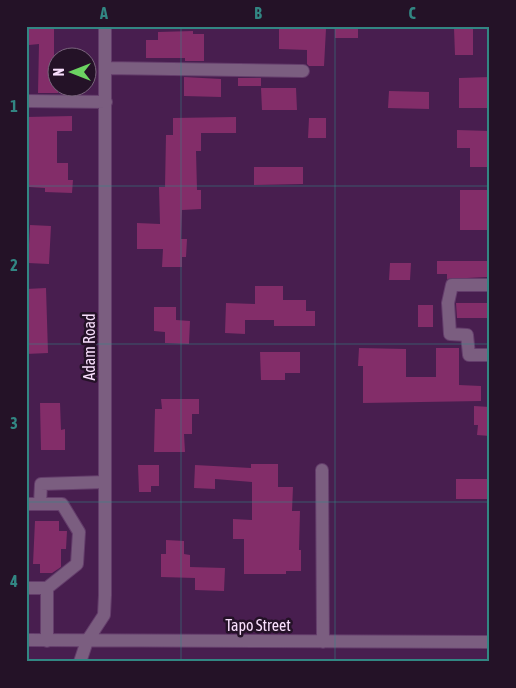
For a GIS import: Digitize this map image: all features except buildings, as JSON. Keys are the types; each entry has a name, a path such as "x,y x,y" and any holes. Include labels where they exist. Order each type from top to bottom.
{"street":[{"name":"Adam Road","path":"80,662 87,641 104,615 106,482 105,26"},
{"path":"106,68 303,71"},
{"path":"26,101 106,102"},
{"path":"490,285 452,285 448,303 450,334 467,335 469,355 490,354"},
{"path":"322,470 323,642"},
{"path":"40,504 40,484 106,482"},
{"path":"26,504 62,504 79,532 77,564 47,588 26,588"},
{"path":"47,588 47,640"},
{"name":"Tapo Street","path":"26,640 490,642"}]}
